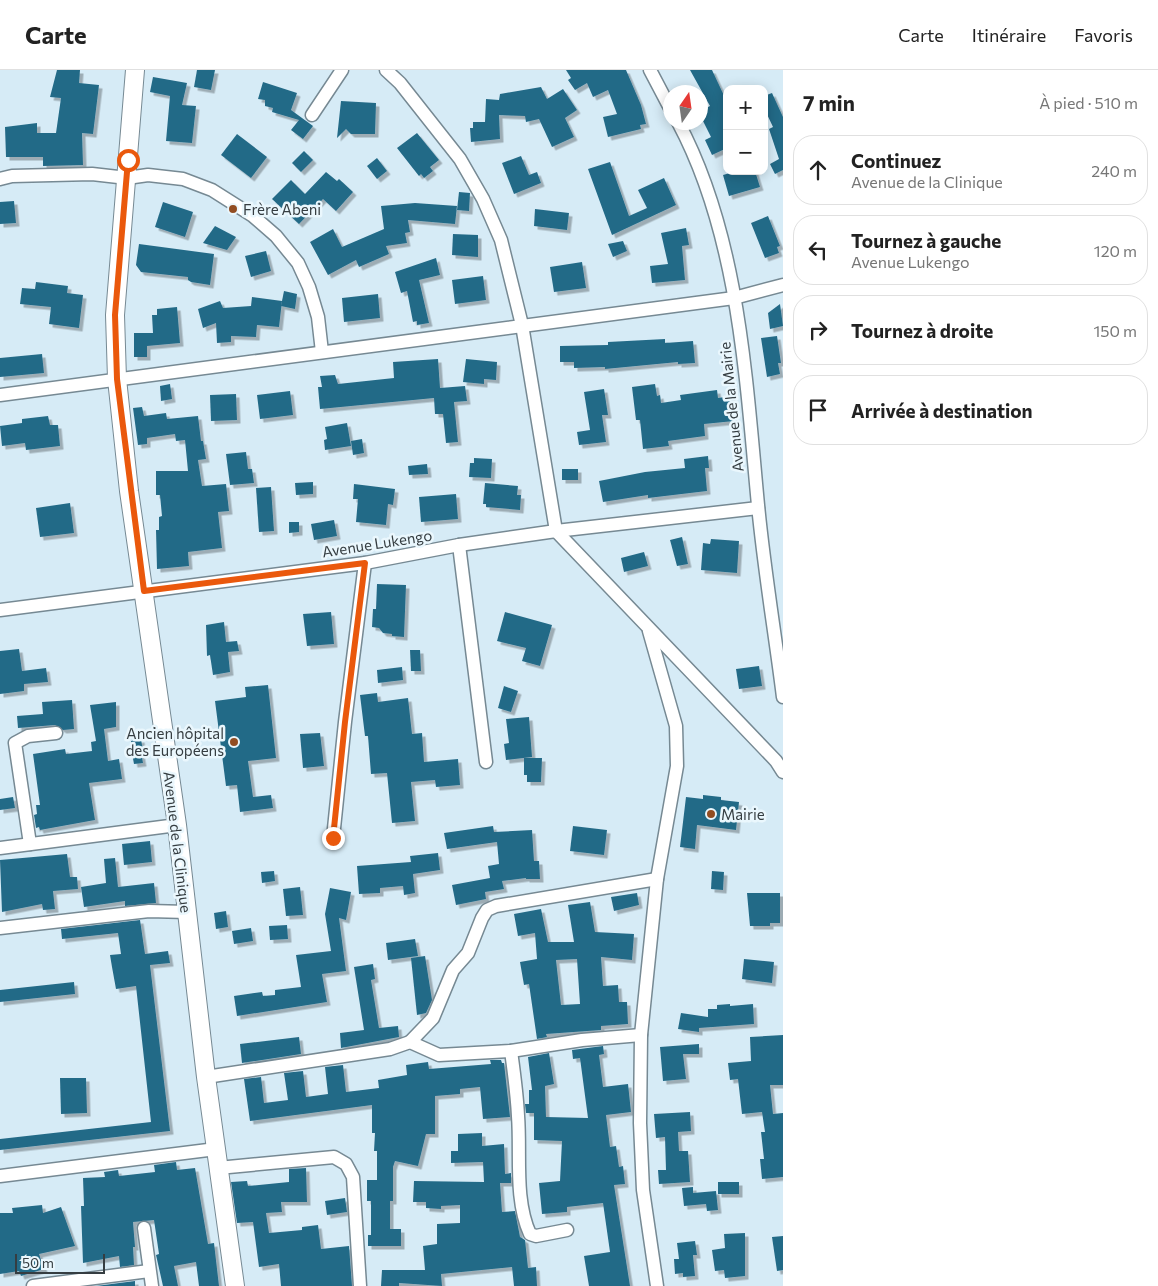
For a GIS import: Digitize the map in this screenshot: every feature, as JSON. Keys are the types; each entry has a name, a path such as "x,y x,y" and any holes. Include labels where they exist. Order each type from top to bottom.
{"street":[{"name":"Avenue de la Clinique","path":"135,70 115,315 117,379 144,591 177,825 206,1077 235,1286"},
{"path":"312,116 342,70"},
{"path":"386,70 400,83 460,159 483,198 501,240 522,325 556,531 776,761 783,772"},
{"path":"650,70 663,95"},
{"name":"Avenue de la Mairie","path":"682,130 710,193 734,298 747,385 758,508 783,697"},
{"path":"0,179 12,176 92,174 127,178 148,175 184,179 212,190 253,216 276,236 292,256 310,287 318,317 322,352"},
{"path":"0,395 734,298 783,285"},
{"name":"Avenue Lukengo","path":"0,610 365,563 459,545 556,531 758,508"},
{"path":"459,545 486,762"},
{"path":"333,838 365,563"},
{"path":"647,626 664,678 677,736 677,766 657,879 641,1035 640,1123 643,1190 657,1286"},
{"path":"30,844 15,743 28,736 56,733"},
{"path":"0,848 177,825"},
{"path":"206,1077 390,1049 410,1042 433,1018 453,970 468,953 487,910 496,906 657,879"},
{"path":"0,928 149,911 187,912"},
{"path":"410,1042 438,1055 511,1051 582,1040 641,1035"},
{"path":"511,1051 518,1114 521,1192 525,1224 530,1234 536,1236 567,1230"},
{"path":"0,1176 216,1149"},
{"path":"218,1168 334,1157 346,1164 353,1177 360,1286"},
{"path":"144,1228 152,1286"},
{"path":"33,1286 149,1271"}],"building":[{"path":"57,70 80,70 79,83 99,85 93,134 82,133 83,165 43,166 43,157 6,157 5,127 37,123 37,133 56,133 61,98 50,97"},
{"path":"197,70 215,70 211,90 194,87"},
{"path":"566,70 626,70 641,105 646,124 640,125 641,129 608,137 603,117 617,114 608,90 593,97 587,83 575,90 568,80 571,78"},
{"path":"690,70 712,70 723,93 723,150 712,155 705,140 711,137 708,130 708,107 710,106 708,102 708,85 698,85"},
{"path":"153,77 187,83 182,105 196,106 192,143 166,141 170,96 150,92"},
{"path":"263,82 297,93 291,110 313,126 303,139 291,130 299,120 272,112 273,108 265,106 265,100 258,99"},
{"path":"541,87 547,99 563,89 577,110 565,118 574,137 552,147 539,119 526,122 525,116 499,115 500,139 471,142 470,128 473,128 473,122 485,122 486,99 499,100 500,94"},
{"path":"772,93 783,117 783,170 775,174 770,164 779,159 769,129 773,127 768,116 768,94"},
{"path":"341,101 376,103 375,134 351,134 346,129 337,138"},
{"path":"417,133 439,160 430,167 433,171 424,178 421,174 419,176 397,148"},
{"path":"237,134 267,157 251,178 221,155"},
{"path":"304,151 313,160 301,172 292,163"},
{"path":"521,156 529,175 537,172 541,183 514,194 502,163"},
{"path":"377,158 387,171 377,179 367,166"},
{"path":"610,162 629,216 647,208 638,190 664,178 676,205 612,235 588,169"},
{"path":"326,172 337,181 339,179 353,192 336,211 323,199 299,224 272,199 291,180 305,194"},
{"path":"723,175 756,175 760,187 729,196"},
{"path":"459,192 470,193 469,211 457,210"},
{"path":"14,201 16,223 0,224 0,202"},
{"path":"163,202 193,212 185,237 155,227"},
{"path":"415,203 457,206 455,224 408,220 410,232 405,233 407,243 386,246 389,254 359,267 356,260 328,275 310,242 333,229 342,247 384,229 381,206"},
{"path":"535,209 569,213 567,230 534,226"},
{"path":"768,216 780,246 777,247 779,253 765,258 751,223"},
{"path":"215,226 236,237 227,250 203,243"},
{"path":"686,228 689,245 682,246 685,280 652,283 650,266 668,264 661,233"},
{"path":"453,234 478,235 478,257 452,255"},
{"path":"623,241 627,251 613,257 608,244"},
{"path":"139,244 214,254 210,285 191,282 188,280 188,277 141,272 136,265"},
{"path":"266,251 271,271 251,277 245,256"},
{"path":"436,258 440,275 419,280 429,323 417,325 417,321 413,322 407,291 401,293 395,272"},
{"path":"582,262 586,288 554,292 550,267"},
{"path":"483,276 486,300 455,304 452,280"},
{"path":"36,282 68,286 67,293 83,295 79,328 49,324 51,307 20,304 22,288 35,289"},
{"path":"284,291 297,294 295,309 281,306"},
{"path":"378,294 380,318 344,322 342,298"},
{"path":"252,297 282,301 279,327 257,325 256,337 231,336 231,342 217,343 216,323 203,328 198,309 220,301 223,308 251,306"},
{"path":"780,304 783,326 770,329 768,313"},
{"path":"177,307 180,343 147,346 147,357 134,357 134,333 153,333 152,315 157,315 157,309"},
{"path":"777,336 781,363 778,363 780,374 767,377 761,338"},
{"path":"665,339 665,343 693,341 695,363 678,364 678,362 605,369 605,367 574,368 574,362 560,362 560,346 608,345 608,342"},
{"path":"42,354 44,373 0,377 0,358"},
{"path":"438,359 440,388 465,386 467,401 454,402 458,442 446,443 443,414 435,414 434,398 320,409 318,387 322,387 320,376 335,375 338,384 394,378 393,362"},
{"path":"466,359 497,362 496,380 484,379 484,384 463,382"},
{"path":"170,384 172,399 161,401 160,386"},
{"path":"655,384 657,396 660,395 661,403 681,400 680,395 717,390 718,398 732,396 734,421 704,424 705,436 668,441 669,446 643,449 640,420 636,420 632,387"},
{"path":"604,389 608,415 602,415 606,442 579,445 577,432 590,430 584,392"},
{"path":"290,391 293,415 260,419 257,395"},
{"path":"236,394 237,420 211,421 210,395"},
{"path":"142,407 144,416 166,413 167,419 198,416 201,441 203,441 206,459 198,460 202,486 226,484 229,511 218,512 222,548 188,552 189,566 157,569 156,530 159,530 159,517 162,516 160,495 156,495 156,471 188,471 185,440 176,441 175,434 147,438 147,444 138,445 133,408"},
{"path":"48,416 50,425 58,425 60,446 26,450 25,443 2,446 0,426 22,423 22,419"},
{"path":"347,423 351,446 325,450 324,440 327,439 325,427"},
{"path":"362,439 364,453 353,455 351,441"},
{"path":"246,452 248,469 252,469 254,483 230,485 226,454"},
{"path":"708,456 709,468 705,468 707,491 648,498 648,495 603,502 599,481 645,472 685,468 684,459"},
{"path":"474,458 492,459 491,478 469,477 470,463 474,463"},
{"path":"427,464 428,474 409,475 408,466"},
{"path":"562,469 578,469 578,480 562,480"},
{"path":"313,482 313,494 296,495 295,483"},
{"path":"485,483 518,486 517,495 521,495 520,510 486,507 486,504 483,504"},
{"path":"354,484 395,489 393,505 388,504 386,525 356,522 358,499 353,499"},
{"path":"271,487 274,531 259,532 256,488"},
{"path":"456,494 458,519 421,522 419,497"},
{"path":"70,503 74,533 40,537 36,508"},
{"path":"334,520 337,536 314,540 311,524"},
{"path":"289,522 299,522 299,532 289,533"},
{"path":"682,537 688,564 677,566 670,540"},
{"path":"711,539 739,541 737,573 701,570 703,543 710,544"},
{"path":"644,552 648,566 624,572 621,558"},
{"path":"377,584 406,585 404,637 392,636 392,634 383,633 379,628 372,627 373,609 376,609"},
{"path":"331,612 334,644 307,646 303,614"},
{"path":"505,612 552,625 540,666 522,661 526,648 497,641"},
{"path":"224,622 226,642 237,641 239,651 228,652 230,672 213,675 210,655 207,656 206,625"},
{"path":"19,649 22,671 46,668 48,682 24,684 24,691 0,694 0,651"},
{"path":"410,650 420,650 421,671 411,671"},
{"path":"759,666 762,686 739,689 736,669"},
{"path":"402,667 403,680 378,683 377,670"},
{"path":"268,685 276,758 248,761 253,797 271,795 273,808 240,812 237,785 226,786 215,701 246,697 245,687"},
{"path":"504,686 518,691 511,712 498,708"},
{"path":"377,693 378,702 408,698 412,734 422,733 424,762 458,759 460,785 436,787 435,780 411,782 415,821 392,823 387,773 371,774 368,736 365,736 360,695"},
{"path":"72,700 74,729 63,730 55,725 18,728 17,716 43,714 42,702"},
{"path":"116,702 116,727 104,729 108,761 119,759 122,779 89,783 95,820 40,830 39,827 36,828 34,815 37,814 36,805 40,805 33,754 65,749 66,754 92,751 91,742 96,741 90,705"},
{"path":"529,717 532,757 506,760 504,744 509,743 506,719"},
{"path":"320,733 324,766 303,768 300,734"},
{"path":"141,739 143,751 133,752 131,741"},
{"path":"141,752 143,763 134,764 132,753"},
{"path":"524,758 542,758 541,782 527,782 527,775 524,775"},
{"name":"Mairie","path":"703,795 739,802 736,830 697,825 695,849 680,847 686,797 703,799"},
{"path":"13,797 15,808 0,810 0,799"},
{"path":"493,826 494,832 532,830 534,861 539,861 540,879 526,878 502,881 504,889 485,892 486,899 456,905 452,885 490,878 488,866 499,864 497,842 447,849 444,833"},
{"path":"573,826 607,830 604,855 570,851"},
{"path":"150,841 152,862 124,865 122,844"},
{"path":"438,853 440,870 413,874 415,893 404,895 403,886 380,888 380,893 359,894 357,866 411,862 410,856"},
{"path":"67,854 70,877 77,877 78,889 53,891 55,909 43,910 42,904 2,912 0,860"},
{"path":"115,858 118,887 154,883 156,903 125,906 125,901 84,907 81,887 106,883 104,859"},
{"path":"274,871 275,881 262,883 261,872"},
{"path":"712,871 724,872 723,890 711,889"},
{"path":"300,887 303,915 286,916 283,889"},
{"path":"330,888 351,892 346,920 339,918 346,971 322,974 327,1002 237,1016 234,996 262,992 263,996 275,995 275,990 301,987 296,955 331,951 325,914"},
{"path":"637,893 639,905 614,911 611,897"},
{"path":"747,893 780,893 780,923 770,923 770,926 750,926"},
{"path":"590,902 595,932 634,934 632,960 601,957 603,986 618,985 619,1002 627,1002 628,1024 601,1026 601,1030 546,1034 547,1037 537,1039 529,984 524,985 520,962 537,959 535,933 518,936 514,914 541,909 548,942 574,942 568,905","holes":["577,959 580,1004 561,1005 556,960"]},
{"path":"226,911 228,927 216,929 214,913"},
{"path":"140,920 145,954 168,951 170,963 150,965 170,1131 0,1150 0,1139 151,1122 136,986 116,989 112,967 110,955 121,954 118,933 62,939 61,929"},
{"path":"287,925 288,939 270,940 269,926"},
{"path":"251,928 253,941 234,944 232,931"},
{"path":"415,939 418,956 388,960 386,943"},
{"path":"425,956 432,1000 426,1013 417,1015 411,958"},
{"path":"744,959 774,962 772,983 742,979"},
{"path":"373,964 375,979 371,980 379,1028 398,1026 399,1037 341,1048 340,1033 364,1030 354,967"},
{"path":"74,982 75,994 0,1002 0,990"},
{"path":"730,1004 730,1006 753,1004 754,1024 699,1028 699,1032 678,1029 681,1013 708,1017 708,1009 717,1009 717,1005"},
{"path":"783,1035 783,1085 770,1085 773,1114 783,1113 783,1177 762,1179 760,1159 764,1159 761,1132 765,1132 762,1112 742,1114 738,1079 730,1080 728,1063 751,1061 750,1037"},
{"path":"299,1037 301,1054 242,1063 240,1044"},
{"path":"699,1044 699,1054 683,1054 686,1079 663,1081 660,1047"},
{"path":"603,1046 604,1054 599,1055 603,1087 628,1084 631,1112 606,1115 610,1147 616,1146 619,1167 623,1166 625,1184 614,1185 630,1286 589,1286 584,1256 610,1252 603,1203 567,1207 567,1212 542,1214 539,1183 560,1181 562,1141 534,1140 534,1113 526,1113 525,1104 529,1104 529,1090 532,1090 528,1057 549,1053 554,1084 545,1086 546,1117 588,1118 580,1058 573,1059 572,1050"},
{"path":"490,1060 501,1060 504,1063 510,1117 483,1119 480,1087 460,1089 460,1094 435,1096 435,1134 426,1134 418,1166 395,1161 393,1167 393,1201 390,1201 390,1229 401,1229 401,1246 368,1246 368,1235 371,1235 371,1201 367,1201 367,1180 377,1180 377,1151 374,1151 375,1133 372,1133 372,1105 250,1121 244,1079 261,1077 264,1103 288,1100 284,1073 303,1071 306,1097 328,1094 325,1067 343,1065 346,1092 379,1088 378,1080 407,1075 406,1065 428,1062 429,1069 491,1064"},
{"path":"60,1078 86,1078 87,1113 61,1114"},
{"path":"690,1112 691,1131 678,1132 679,1151 688,1151 690,1182 659,1184 658,1170 666,1170 665,1137 656,1138 654,1114"},
{"path":"482,1133 482,1146 504,1144 505,1174 511,1173 511,1183 500,1183 502,1212 515,1211 520,1237 525,1240 528,1268 536,1267 537,1286 514,1286 512,1267 441,1274 442,1286 399,1283 399,1286 381,1286 382,1270 425,1270 423,1246 437,1244 437,1224 460,1223 460,1205 441,1206 441,1209 426,1208 426,1202 413,1202 414,1181 484,1182 483,1162 451,1163 451,1151 458,1151 458,1134"},
{"path":"176,1162 177,1170 195,1168 208,1244 214,1243 219,1286 199,1286 196,1262 174,1266 178,1286 163,1286 156,1255 159,1254 154,1220 133,1222 134,1265 120,1267 119,1256 83,1263 81,1206 84,1206 83,1178 105,1177 104,1172 118,1170 119,1176 155,1172 154,1165"},
{"path":"306,1168 307,1202 281,1202 282,1212 266,1213 269,1233 302,1230 302,1227 318,1225 321,1249 349,1246 352,1286 281,1286 279,1264 259,1267 253,1222 237,1223 231,1182 247,1181 248,1186 289,1182 289,1169"},
{"path":"718,1182 739,1182 739,1194 718,1194"},
{"path":"693,1187 693,1193 716,1191 718,1210 707,1211 706,1204 684,1206 682,1188"},
{"path":"345,1198 347,1212 327,1215 325,1201"},
{"path":"42,1205 43,1213 61,1207 75,1246 39,1254 44,1269 21,1276 19,1271 0,1274 0,1213 13,1213 12,1208"},
{"path":"745,1233 745,1276 725,1278 724,1270 715,1271 712,1250 725,1248 724,1234"},
{"path":"783,1236 783,1270 777,1271 772,1237"},
{"path":"695,1241 697,1255 693,1255 695,1276 683,1277 683,1273 675,1274 674,1259 679,1259 677,1243"},
{"path":"135,1281 135,1286 96,1286"}],"place":[{"name":"Frère Abeni","path":"233,209"},
{"name":"Ancien hôpital des Européens","path":"234,742"},
{"name":"Mairie","path":"711,814"}],"route":[{"path":"128,160 115,315 117,379 129,491 144,591 365,563 333,838"}]}
